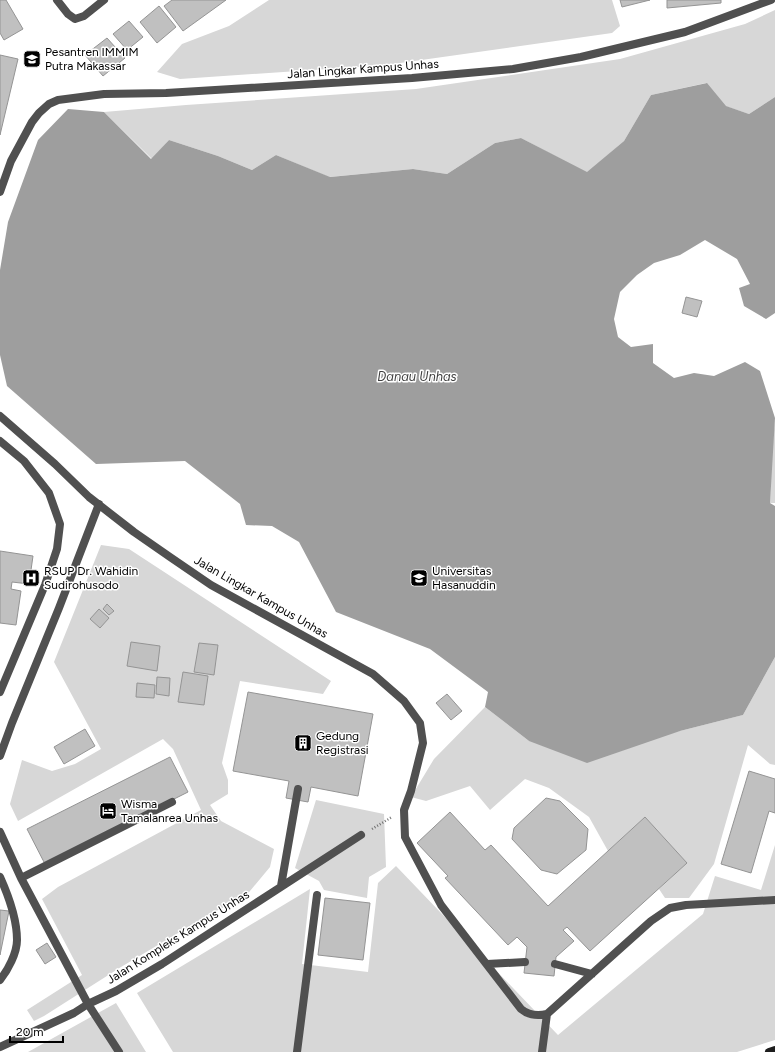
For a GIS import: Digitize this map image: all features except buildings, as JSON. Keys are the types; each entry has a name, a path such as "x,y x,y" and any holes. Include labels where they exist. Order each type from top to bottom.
{"street":[{"path":"769,1052 775,1050"}],"lane":[{"path":"57,0 68,14 75,19 84,16 104,0"},
{"name":"Jalan Lingkar Kampus Unhas","path":"0,192 11,162 32,122 39,112 49,104 58,100 104,94 166,93 404,79 513,69 581,57 686,32 771,0"},
{"name":"Jalan Lingkar Kampus Unhas","path":"0,416 55,464 84,492 138,534 211,585 373,674 404,701 420,723 423,743 411,791 404,810"},
{"path":"0,441 24,461 49,493 60,524 57,548 45,585 0,692"},
{"path":"0,756 100,504"},
{"path":"281,886 298,789"},
{"path":"21,878 172,802"},
{"path":"404,810 405,837 441,905 521,1009 528,1014 547,1014 650,921 670,908 686,905 775,900"},
{"path":"0,832 21,878 88,1004 118,1052"},
{"name":"Jalan Kompleks Kampus Unhas","path":"0,1047 74,1013 88,1004 116,991 162,964 361,835"},
{"path":"0,878 8,895 12,909 17,941 12,958 5,974 0,980"},
{"path":"297,1052 317,896"},
{"path":"487,964 525,962"},
{"path":"555,964 592,974"},
{"path":"542,1052 547,1014"}],"path":[{"path":"361,835 404,810"}],"shaded area":[{"path":"269,0 612,0 620,26 612,33 386,65 180,79 157,72 182,44 229,26"},
{"path":"775,10 775,97 749,114 725,106 706,83 651,95 624,141 587,173 521,138 495,143 447,174 413,169 329,177 276,155 252,170 218,156 169,140 152,159 104,112 416,89 620,59 745,24"},
{"path":"775,419 775,503 770,503 771,463"},
{"path":"101,545 129,549 331,681 323,694 240,681 222,763 228,780 228,794 210,805 221,821 274,849 270,867 245,897 210,914 34,1021 27,1010 82,975 42,899 58,887 201,810 173,749 163,739 18,821 10,804 22,760 52,771 75,764 101,749 54,662"},
{"path":"775,657 775,765 770,764 748,745 714,864 689,898 665,898 659,889 687,863 645,817 608,851 589,817 549,788 525,779 490,810 470,786 426,801 411,797 434,759 485,707 529,741 680,731 743,715"},
{"path":"316,800 384,814 386,867 369,877 367,898 324,890 319,881 295,868"},
{"path":"775,845 775,1040 737,1052 173,1052 137,993 310,889 302,964 368,972 378,883 396,866 558,1035 703,914 715,876 761,890"},
{"path":"116,1003 146,1052 28,1052"}],"water":[{"name":"Danau Unhas","path":"707,83 726,106 749,114 775,97 775,313 766,319 744,306 739,288 750,284 737,259 705,240 680,255 654,263 637,275 620,292 614,319 618,337 631,347 653,344 653,363 674,378 694,373 714,376 745,362 760,371 775,418 770,503 775,506 775,657 743,715 680,731 587,763 529,741 485,707 488,692 430,649 336,612 299,542 272,526 246,525 240,504 185,461 96,464 7,386 0,355 0,270 8,222 38,140 68,109 104,112 151,159 169,140 218,156 252,170 276,155 330,177 413,169 447,174 495,143 521,138 587,172 624,141 651,95"}],"place":[{"name":"Pesantren IMMIM Putra Makassar","path":"32,59"},
{"name":"RSUP Dr. Wahidin Sudirohusodo","path":"31,578"},
{"name":"Universitas Hasanuddin","path":"419,578"},
{"name":"Gedung Registrasi","path":"303,743"},
{"name":"Wisma Tamalanrea Unhas","path":"108,811"}]}
